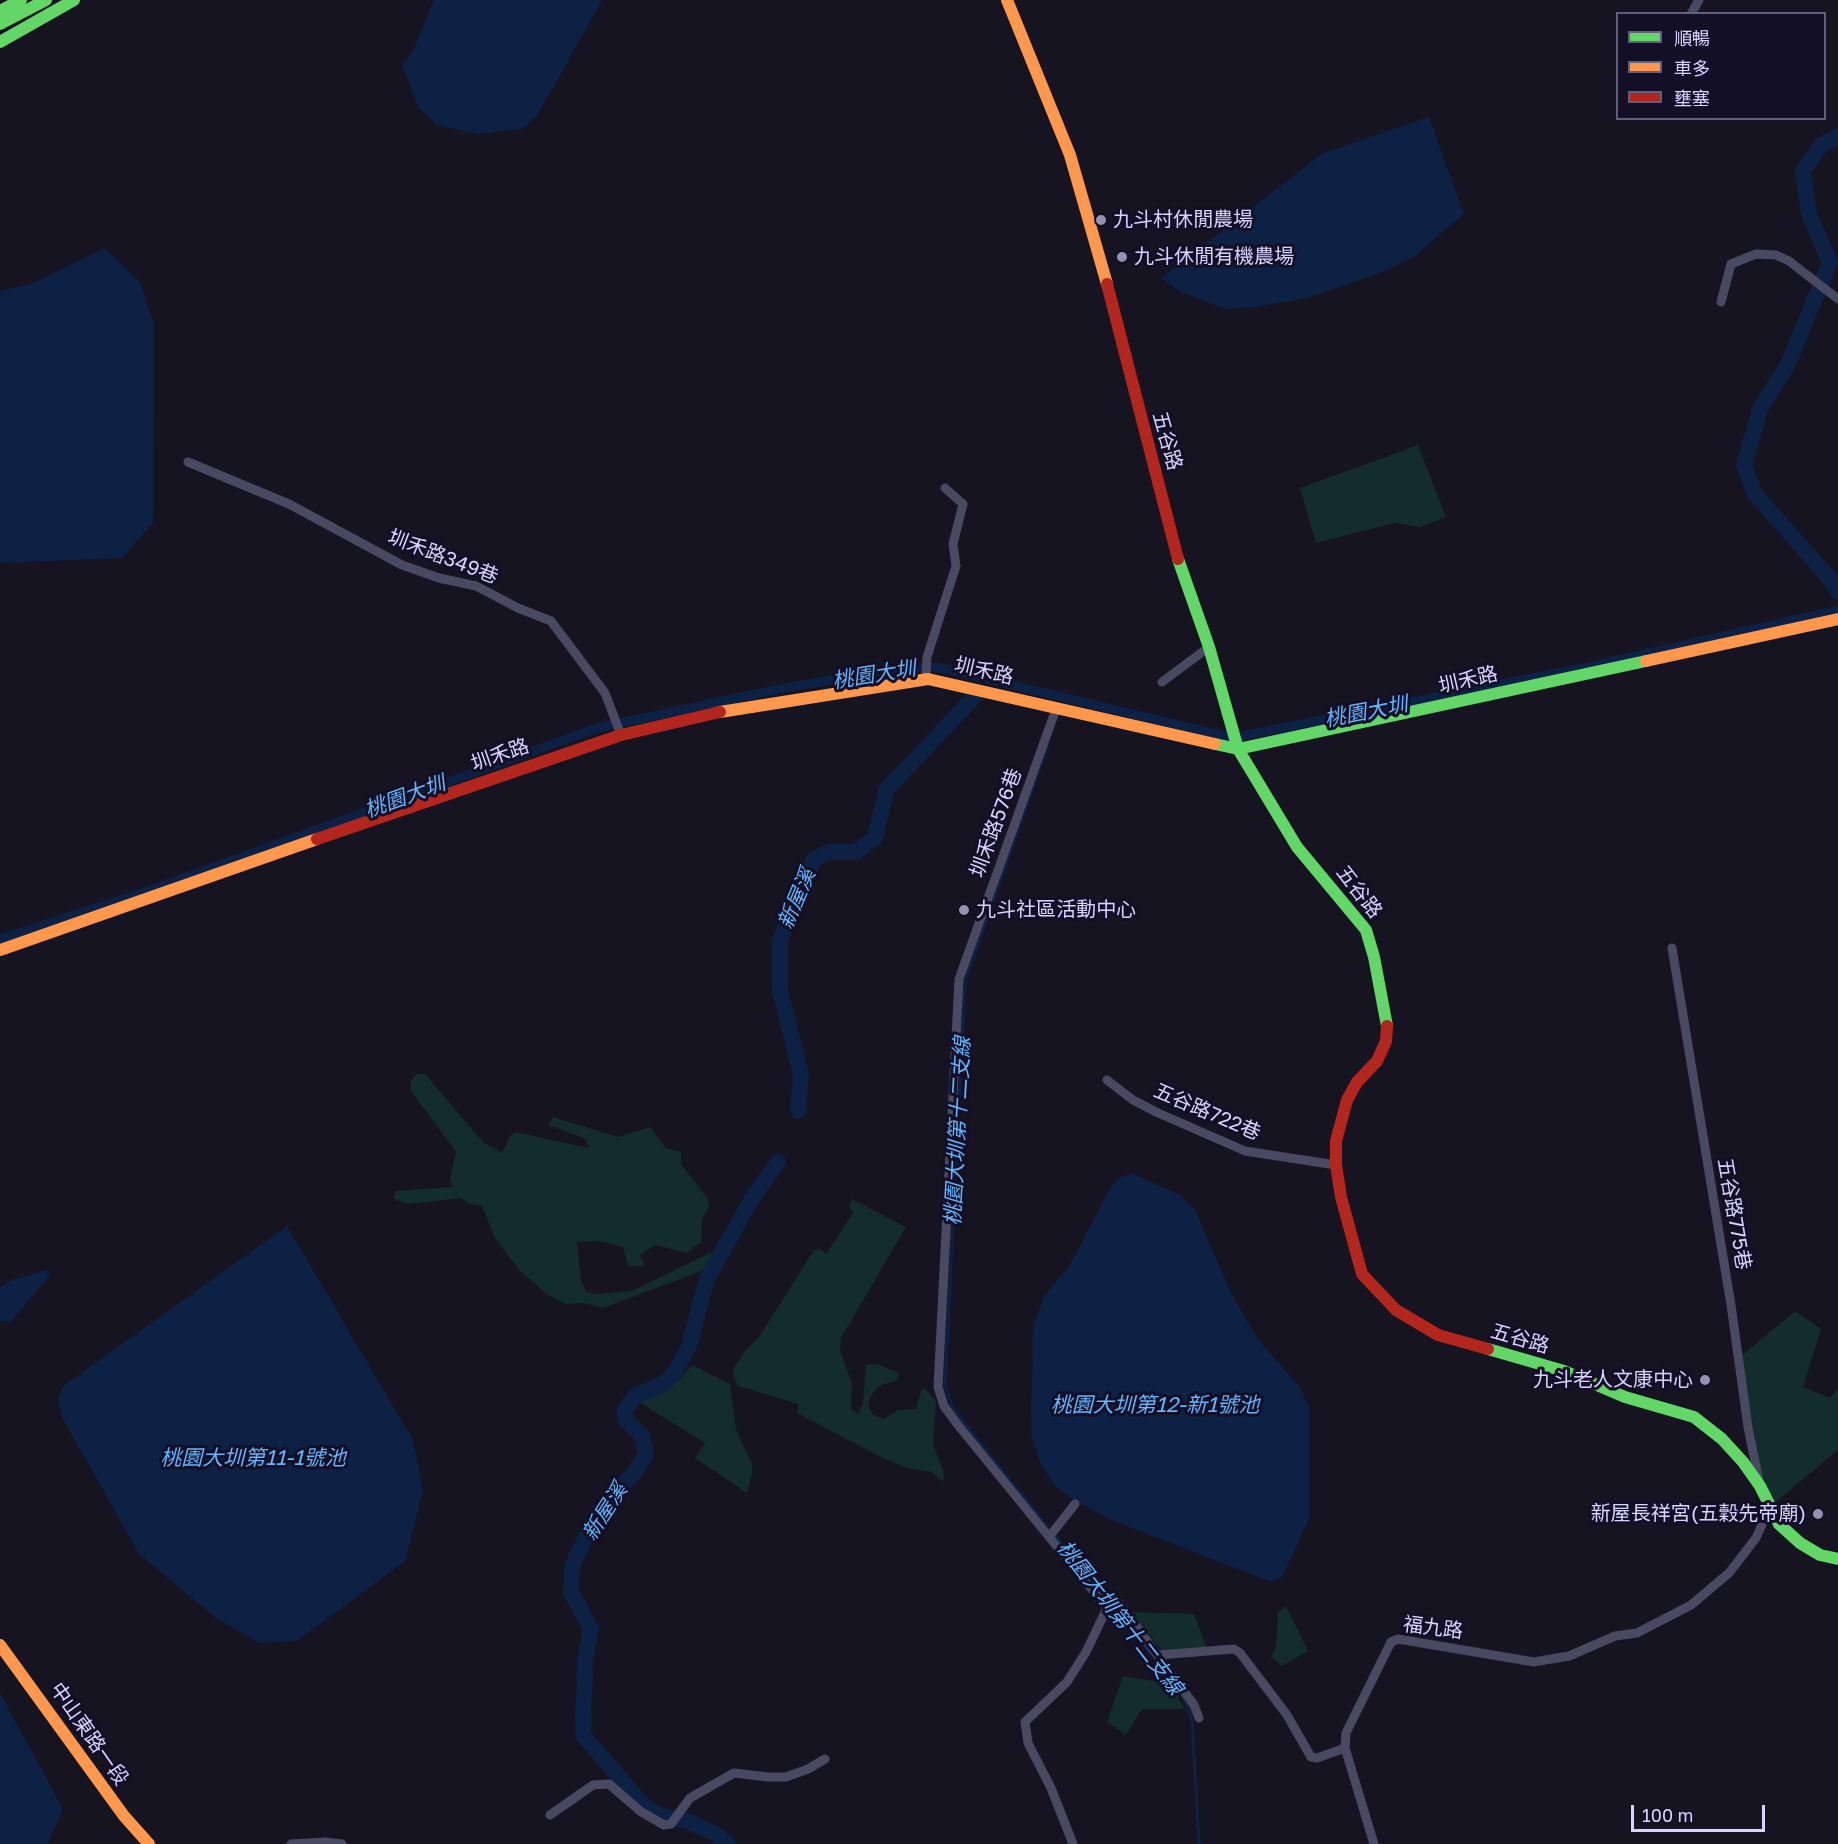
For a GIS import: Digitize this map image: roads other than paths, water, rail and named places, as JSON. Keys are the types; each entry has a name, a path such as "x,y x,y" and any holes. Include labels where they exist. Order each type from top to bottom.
{"main road":[{"path":"0,11 21,0"},
{"path":"0,42 74,0"},
{"name":"五谷路","path":"1007,0 1070,155 1091,224 1184,577 1209,647 1237,744 1297,847 1366,930 1374,957 1387,1021 1386,1041 1377,1061 1357,1082 1347,1100 1336,1141 1336,1165 1341,1197 1358,1265 1374,1288 1396,1310 1438,1335 1564,1371 1625,1397 1694,1417 1722,1439 1760,1486 1779,1524 1800,1543 1820,1555 1838,1558"},
{"path":"0,24 44,2"},
{"name":"圳禾路","path":"0,950 620,733 927,672 1056,709 1237,744 1838,619"},
{"name":"中山東路一段","path":"0,1645 124,1816 148,1844"}],"street":[{"path":"1721,302 1731,264 1756,254 1776,255 1789,261 1838,299"},
{"name":"圳禾路349巷","path":"188,462 289,504 402,565 439,578 476,586 518,608 551,621 605,693 615,714 620,733"},
{"path":"927,672 956,566 952,544 963,504 945,488"},
{"path":"1162,682 1209,647"},
{"name":"圳禾路576巷","path":"1056,709 959,979 938,1387 944,1406 1107,1608"},
{"name":"五谷路775巷","path":"1672,948 1731,1305 1748,1427 1760,1486"},
{"name":"五谷路722巷","path":"1107,1080 1133,1100 1156,1112 1245,1151 1336,1165"},
{"path":"1049,1537 1076,1504"},
{"name":"福九路","path":"1345,1748 1346,1733 1391,1642 1398,1639 1534,1662 1569,1656 1615,1636 1637,1633 1691,1605 1729,1573 1756,1538 1770,1507"},
{"path":"1074,1844 1051,1788 1028,1743 1025,1722 1067,1682 1086,1652 1107,1608 1119,1603 1194,1706 1199,1718"},
{"path":"1158,1655 1234,1649 1240,1653 1287,1715 1311,1757 1317,1758 1345,1748 1374,1844"},
{"path":"550,1815 593,1785 609,1784 640,1811 664,1825 671,1824 690,1798 734,1773 768,1778 786,1777 808,1769 825,1759"},
{"path":"291,1844 326,1842 342,1844"}],"water":[{"path":"434,0 602,0 537,116 523,129 477,134 437,125 418,107 402,65 413,51"},
{"path":"1429,117 1464,214 1415,256 1383,272 1307,298 1256,307 1225,309 1181,292 1161,278 1323,153"},
{"path":"105,248 140,282 154,324 153,523 122,558 0,563 0,291 33,283"},
{"name":"桃園大圳第12-新1號池","path":"1131,1173 1180,1195 1194,1208 1232,1295 1258,1339 1300,1387 1309,1407 1309,1518 1283,1576 1271,1582 1109,1519 1072,1499 1055,1486 1040,1462 1031,1435 1033,1326 1044,1296 1070,1265 1111,1186 1121,1177"},
{"name":"桃園大圳第11-1號池","path":"287,1226 413,1440 423,1489 405,1561 297,1641 259,1643 216,1618 139,1554 63,1419 57,1401 63,1386"},
{"path":"46,1270 50,1275 11,1322 0,1321 0,1287 12,1280"},
{"path":"0,1693 63,1809 48,1844 0,1844"}],"waterway":[{"path":"1838,136 1821,145 1803,171 1809,215 1830,262 1788,364 1760,409 1744,465 1755,494 1830,579 1838,592"},
{"name":"桃園大圳","path":"0,939 150,890 597,728 779,689 895,669 937,667 1232,738 1587,667 1838,610"},
{"name":"新屋溪","path":"798,1111 801,1074 780,990 780,940 814,859 829,852 856,852 875,838 886,790 975,696"},
{"name":"桃園大圳第十二支線","path":"1047,1526 952,1406 945,1384 965,981 1048,745"},
{"name":"新屋溪","path":"728,1844 714,1833 687,1821 662,1816 645,1807 583,1735 585,1659 591,1629 571,1592 572,1566 599,1511 635,1472 646,1454 642,1436 625,1419 624,1411 636,1395 661,1385 672,1376 688,1349 707,1279 751,1200 778,1162"},
{"name":"桃園大圳第十二支線","path":"1055,1535 1150,1653"},
{"name":"桃園大圳第十二支線","path":"1184,1699 1192,1719 1199,1844"}],"place":[{"name":"九斗村休閒農場","path":"1101,220"},
{"name":"九斗休閒有機農場","path":"1122,257"},
{"name":"九斗社區活動中心","path":"964,910"},
{"name":"九斗老人文康中心","path":"1705,1380"},
{"name":"新屋長祥宮(五穀先帝廟)","path":"1818,1514"}]}
